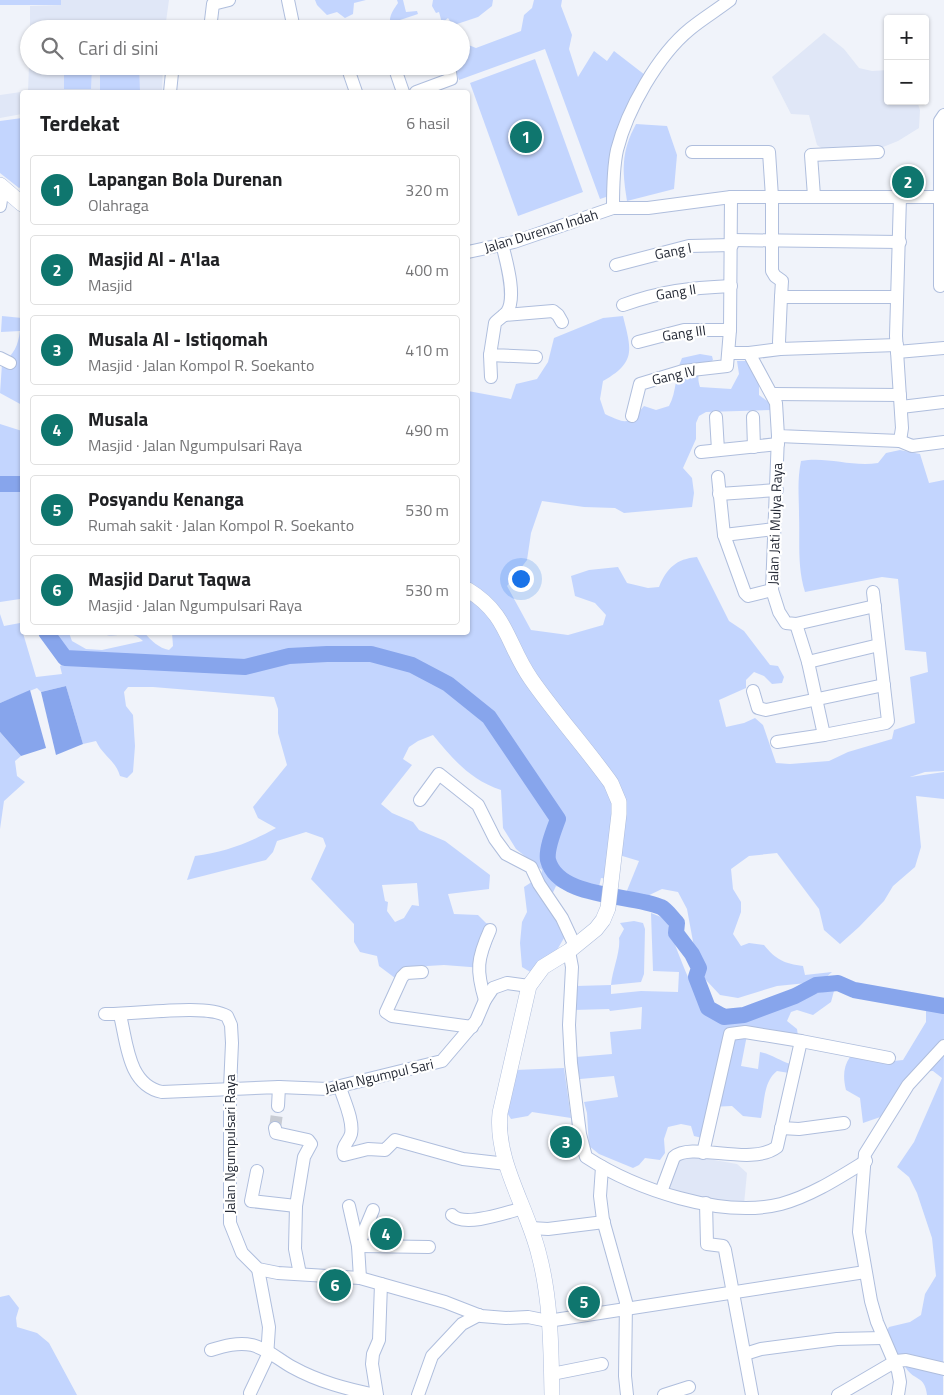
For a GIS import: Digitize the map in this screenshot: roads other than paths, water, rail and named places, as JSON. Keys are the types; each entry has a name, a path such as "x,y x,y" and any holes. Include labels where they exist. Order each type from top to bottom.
{"main road":[{"path":"2,186 20,202"},
{"path":"470,592 489,606 500,618 532,680 612,783 619,802 608,908 603,920 596,929 543,967 529,986 500,1113 500,1137 507,1164 531,1228 546,1289 552,1395"}],"street":[{"path":"211,20 212,2 230,0"},
{"path":"288,0 289,20"},
{"path":"613,208 617,150 636,103 660,62 674,45 689,30 730,0"},
{"path":"170,90 172,75"},
{"path":"350,75 355,90"},
{"path":"397,75 402,90"},
{"path":"422,90 451,80 450,75"},
{"path":"940,286 943,197 940,121 944,115"},
{"path":"692,152 768,152 772,196 772,271 782,281 780,349"},
{"path":"814,196 811,155 878,152"},
{"path":"0,206 2,186"},
{"path":"731,197 732,243 729,354 780,349 944,348"},
{"name":"Jalan Durenan Indah","path":"470,252 502,244 613,208 648,208 731,197 943,197"},
{"path":"900,197 900,242 896,297 900,442"},
{"name":"Gang I","path":"616,265 689,246 771,240 900,242"},
{"path":"491,377 490,355 495,323 504,315 510,303 510,291 502,244"},
{"name":"Gang II","path":"623,306 657,293 679,289 731,286"},
{"path":"781,297 896,297"},
{"path":"504,315 553,311 562,322"},
{"name":"Gang III","path":"638,342 684,330 730,330"},
{"name":"Jalan Jati Mulya Raya","path":"749,353 773,394 778,415 777,490 772,590 784,621 796,624"},
{"name":"Gang IV","path":"632,416 640,384 683,371 726,367 729,354"},
{"path":"490,355 536,357"},
{"path":"773,394 943,402"},
{"path":"716,417 718,450"},
{"path":"753,417 754,447"},
{"path":"702,452 754,447 778,440 900,442 912,446 944,442"},
{"path":"718,477 724,535 748,596 772,590"},
{"path":"719,494 777,490"},
{"path":"724,535 774,529"},
{"path":"777,742 829,734 886,723 888,721 873,592"},
{"path":"829,734 796,624 875,606"},
{"path":"808,662 879,645"},
{"path":"753,690 758,708 763,710 884,685"},
{"path":"420,800 439,774 478,804 495,839 506,854 531,868 539,884 562,918 572,948 569,1025 575,1100 584,1156 602,1167 692,1204 706,1203 755,1208 781,1204 804,1195 866,1161"},
{"path":"485,1000 479,979 478,964 490,930"},
{"path":"422,972 406,973 402,977 386,1012 392,1016 472,1027"},
{"name":"Jalan Ngumpul Sari","path":"120,1014 135,1073 141,1081 154,1091 279,1087 314,1090 340,1087 442,1061 472,1027 493,988 498,985 507,984 529,986"},
{"name":"Jalan Ngumpulsari Raya","path":"105,1014 200,1011 217,1012 227,1016 232,1043 229,1205 234,1239 242,1254 258,1269"},
{"path":"703,1153 730,1034 745,1032 889,1058"},
{"path":"661,1192 674,1157 685,1151 746,1155 766,1152 776,1147 801,1042"},
{"path":"898,1395 900,1382 896,1361 883,1338 870,1301 859,1232 866,1161 865,1154 908,1085 944,1046"},
{"path":"278,1106 279,1087"},
{"path":"340,1087 351,1124 351,1133 343,1148 344,1155 348,1156 368,1149 386,1150 395,1140 463,1159 507,1164"},
{"path":"782,1128 799,1129 844,1123"},
{"path":"275,1128 276,1133 308,1140 310,1144 304,1156 296,1206 295,1249 300,1274"},
{"path":"602,1167 600,1196 604,1222 623,1288 626,1308 627,1395"},
{"path":"251,1201 258,1172"},
{"path":"229,1205 251,1201 296,1206"},
{"path":"706,1203 707,1244 724,1247 734,1291 752,1395"},
{"path":"349,1206 358,1246 360,1278"},
{"path":"452,1215 462,1220 493,1217 523,1208"},
{"path":"358,1246 373,1210"},
{"path":"531,1228 548,1229 604,1222"},
{"path":"358,1246 429,1248"},
{"path":"250,1393 266,1357 269,1327 258,1269 360,1278 445,1302 479,1315 506,1318 528,1317 548,1321 865,1272"},
{"path":"210,1350 235,1344 252,1345 267,1350 292,1367 334,1385 377,1395 372,1364 380,1340 381,1284"},
{"path":"418,1395 432,1356 462,1324 479,1315"},
{"path":"745,1354 837,1339 883,1338"},
{"path":"838,1395 896,1361 906,1360 944,1369"},
{"path":"552,1374 602,1364"},
{"path":"664,1395 689,1387"}],"water":[{"path":"66,686 83,744 56,755 41,692"},
{"path":"30,690 46,748 21,756 0,732 0,703"}],"waterway":[{"path":"0,484 20,484"},
{"path":"48,635 65,658 245,667 289,656 371,654 412,665 448,684 489,717 558,819 548,851 548,860 555,873 566,882 581,889 661,907 677,923 676,933 692,954 699,968 696,977 708,1008 724,1017 744,1015 795,996 816,985 838,983 854,990 944,1006"}],"tunnel":[{"path":"275,1128 278,1106"}],"place":[{"name":"Lapangan Bola Durenan","path":"526,137"},
{"name":"Masjid Al - A'laa","path":"908,182"},
{"name":"Musala Al - Istiqomah","path":"566,1142"},
{"name":"Musala","path":"386,1234"},
{"name":"Masjid Darut Taqwa","path":"335,1285"},
{"name":"Posyandu Kenanga","path":"584,1302"}]}
